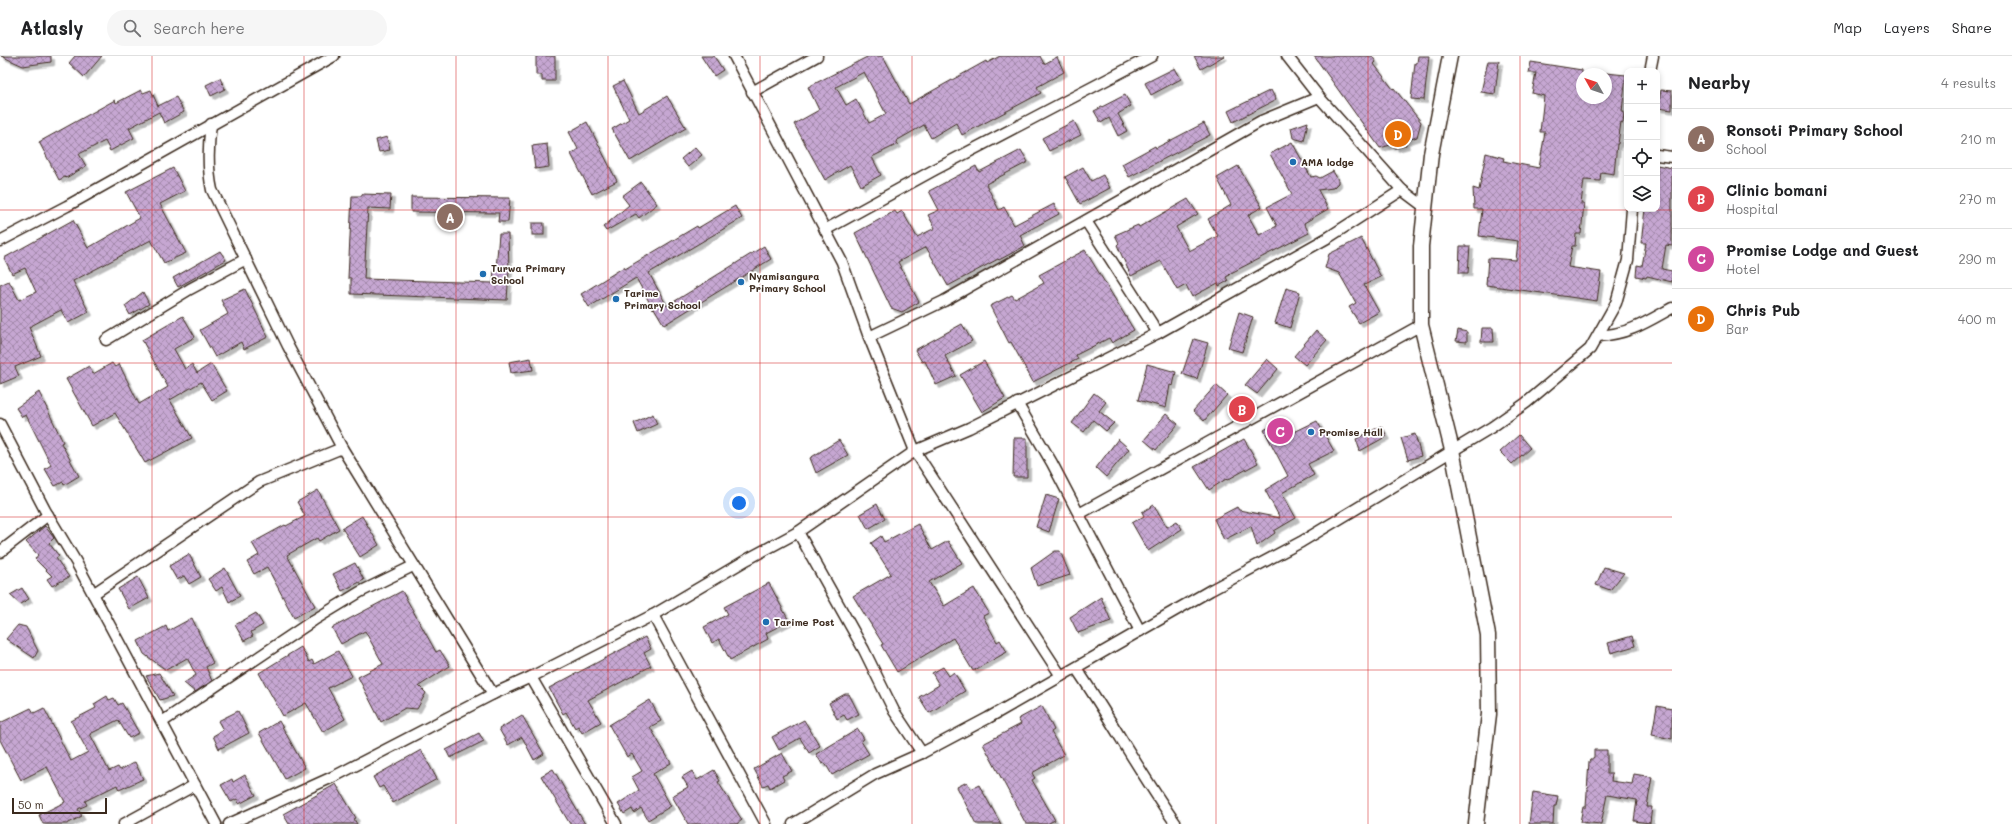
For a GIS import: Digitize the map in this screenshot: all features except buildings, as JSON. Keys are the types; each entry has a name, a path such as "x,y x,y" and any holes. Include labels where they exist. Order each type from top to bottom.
{"main road":[{"path":"1450,56 1431,154 1421,246 1421,325 1452,450 1488,635 1489,714 1476,824"}],"street":[{"path":"0,241 67,206 334,56"},
{"path":"734,56 842,262 869,337 915,451 1061,676"},
{"path":"752,92 817,56"},
{"path":"824,230 934,170 1152,56"},
{"path":"1287,56 1318,97 1402,190 1426,208"},
{"path":"1650,68 1652,56"},
{"path":"869,337 944,301 1086,222 1261,121 1318,97"},
{"path":"211,124 207,149 208,170 212,190 288,346 342,448 493,694"},
{"path":"1660,155 1672,156"},
{"path":"229,824 337,775 493,694 531,677 653,615 748,559 798,532 915,451 969,428 1158,333 1329,237 1402,190"},
{"path":"793,824 875,774 922,753 988,718 1140,630 1301,542 1492,427 1526,403 1590,349 1598,336 1616,303 1628,260 1632,212"},
{"path":"1086,222 1158,333"},
{"path":"106,340 190,289 246,259"},
{"path":"1598,336 1613,335 1632,330 1672,308"},
{"path":"1079,514 1421,325"},
{"path":"1017,403 1052,463 1140,630"},
{"path":"0,424 48,515 76,562 216,824"},
{"path":"93,594 259,482 342,448"},
{"path":"0,552 48,515"},
{"path":"798,532 864,650 894,711 922,753"},
{"path":"162,722 314,620 360,592 414,566"},
{"path":"653,615 766,824"},
{"path":"1076,668 1114,726 1143,776 1176,824"},
{"path":"531,677 616,824"},
{"path":"124,824 195,785"}],"place":[{"name":"Chris Pub","path":"1398,134"},
{"name":"AMA lodge","path":"1293,162"},
{"name":"Ronsoti Primary School","path":"450,217"},
{"name":"Turwa Primary School","path":"483,274"},
{"name":"Nyamisangura Primary School","path":"741,282"},
{"name":"Tarime Primary School","path":"616,299"},
{"name":"Clinic bomani","path":"1242,409"},
{"name":"Promise Lodge and Guest","path":"1280,431"},
{"name":"Promise Hall","path":"1311,432"},
{"name":"Tarime Post","path":"766,622"}]}
